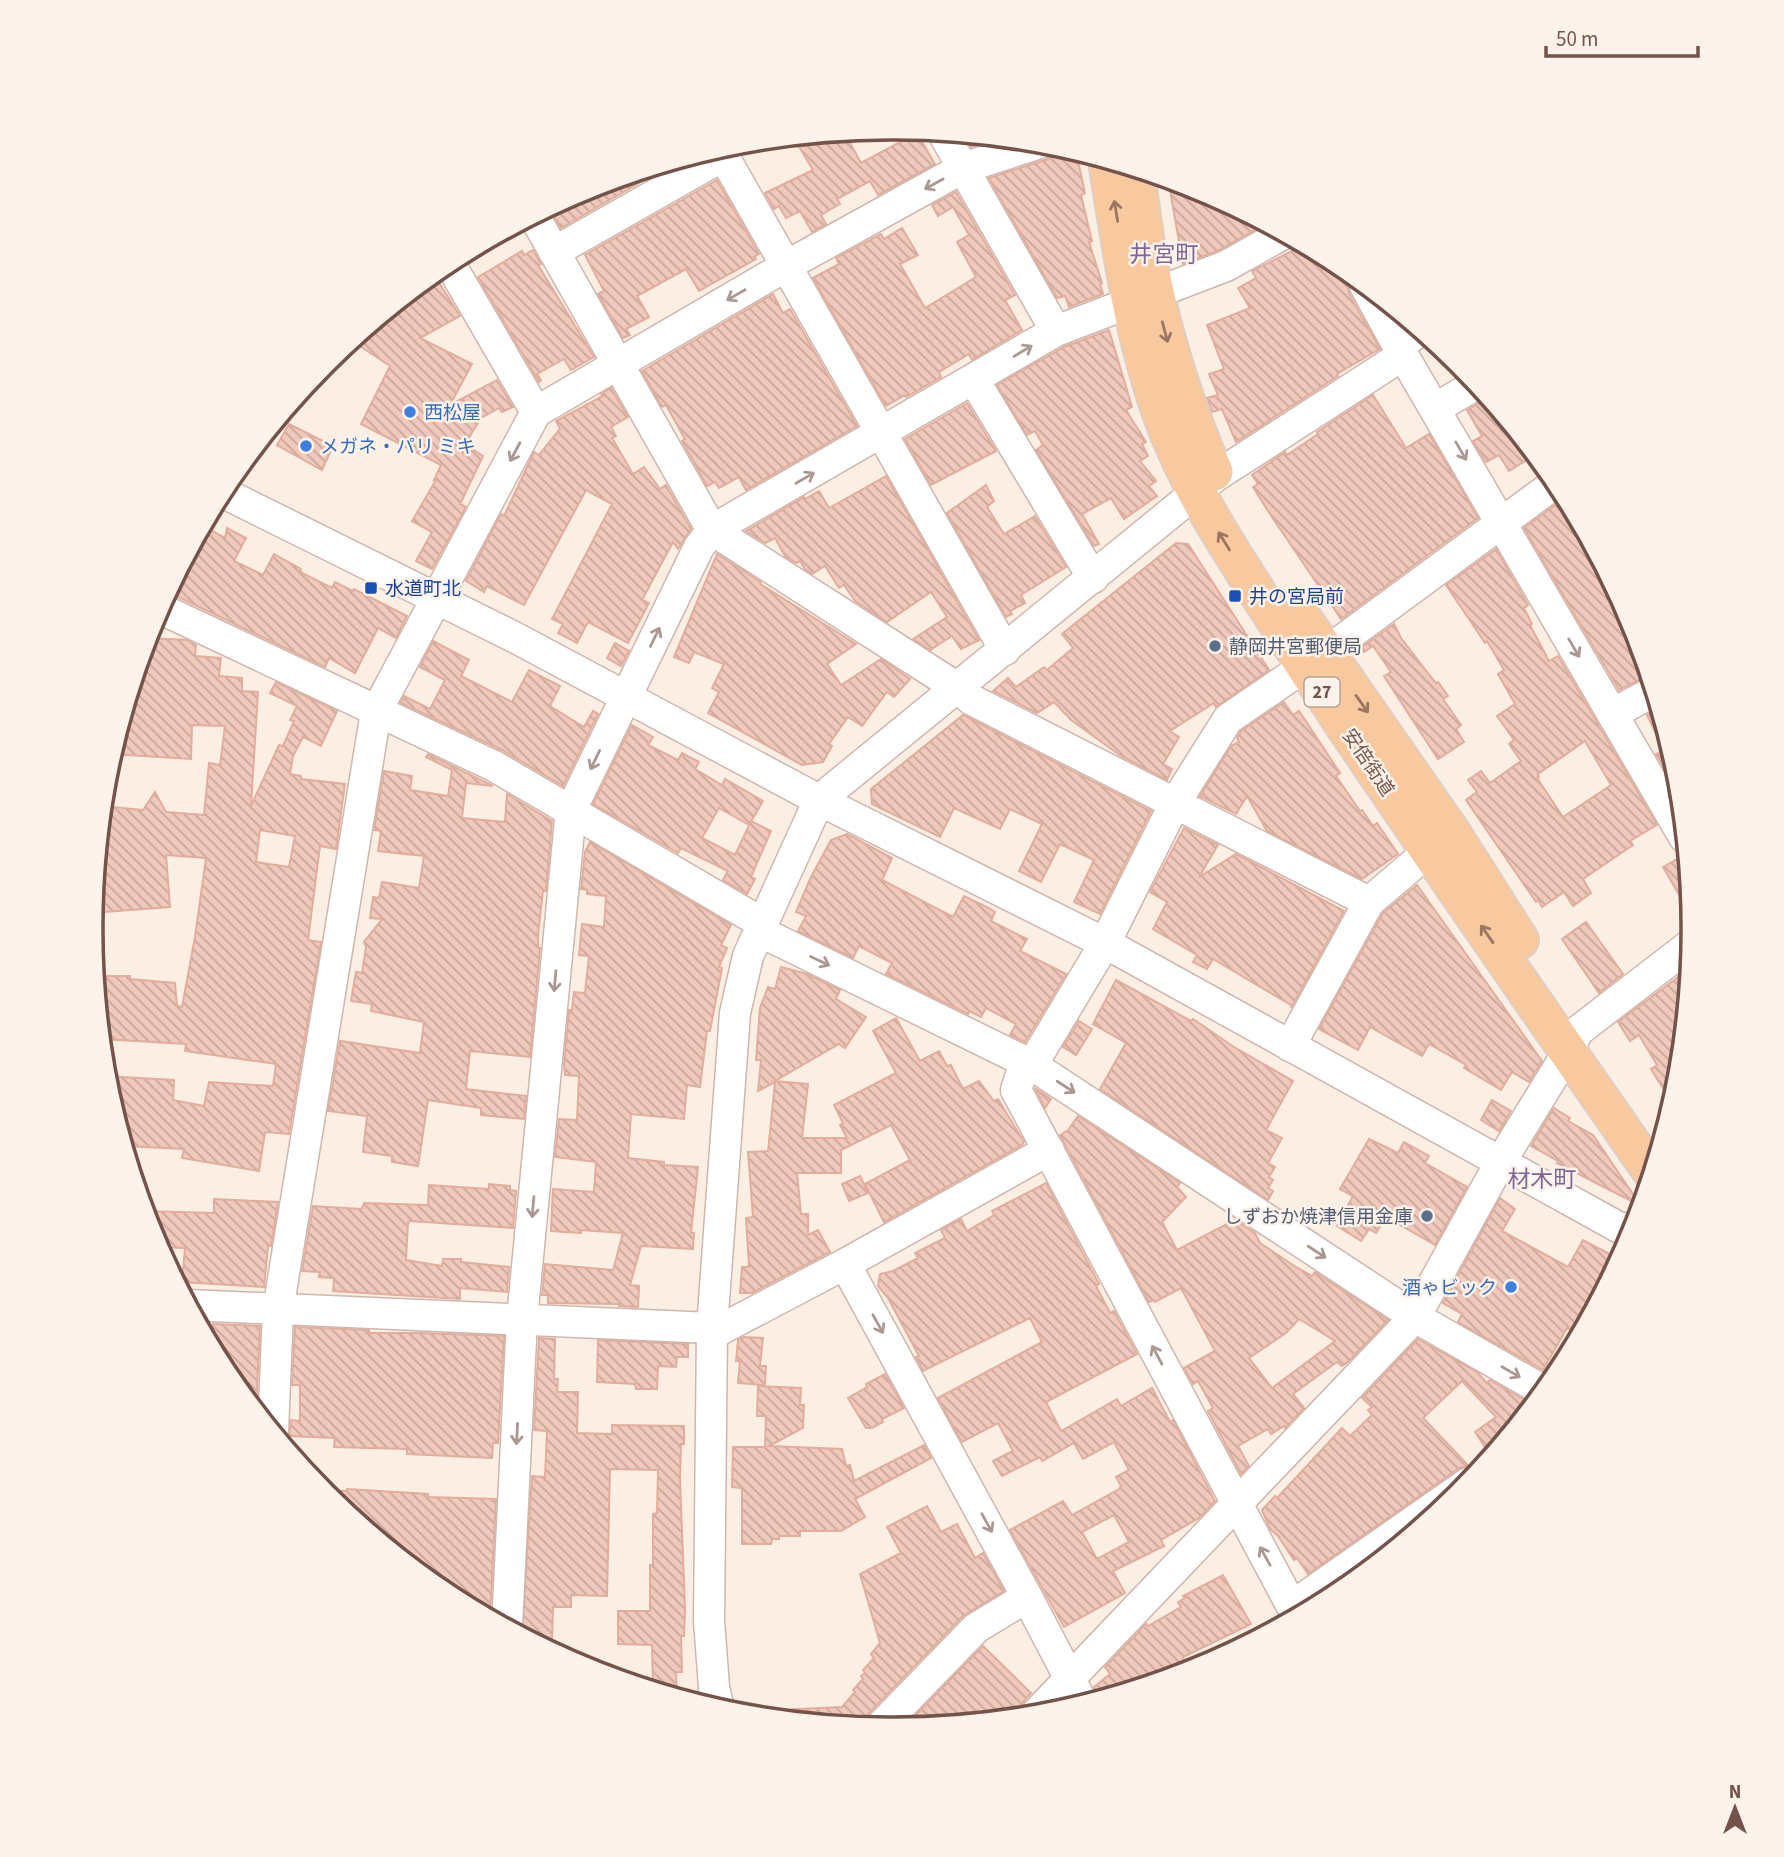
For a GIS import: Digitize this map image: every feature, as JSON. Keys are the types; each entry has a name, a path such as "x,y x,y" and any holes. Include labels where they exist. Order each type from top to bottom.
{"main road":[{"name":"安倍街道","path":"1110,171 1143,299 1169,433 1206,484 1220,534 1451,833 1645,1162"},
{"name":"安倍街道","path":"1136,179 1143,299"},
{"name":"安倍街道","path":"1315,659 1429,851 1573,1042 1653,1136"}],"street":[{"path":"948,141 1056,331"},
{"path":"274,1418 278,1310 376,712 536,412 786,266 963,168 1018,150"},
{"path":"725,158 1005,650"},
{"path":"554,253 702,164"},
{"path":"538,224 712,530 956,687 972,700 1369,902"},
{"path":"508,1617 523,1319 571,810 699,547 712,530 1056,331 1226,266 1274,239"},
{"path":"455,272 536,412"},
{"path":"1386,314 1408,344 1436,408 1673,818"},
{"path":"716,1697 709,1621 712,1331 735,1013 748,956 819,800 1206,484 1408,344"},
{"path":"974,380 1093,578"},
{"path":"1436,408 1468,390"},
{"path":"1293,1608 1016,1090 1028,1064 1105,943 1175,803 1228,719 1547,489"},
{"path":"232,497 516,638 819,800 1105,943 1622,1228"},
{"path":"170,613 495,766 760,927 1028,1064 1415,1317 1535,1386"},
{"path":"1612,714 1645,696"},
{"path":"1290,1046 1369,902 1429,851"},
{"path":"845,1264 1076,1691 1237,1506 1415,1317 1501,1161 1573,1042 1680,954"},
{"path":"200,1306 523,1319 712,1331 845,1264 1049,1150"},
{"path":"890,1717 976,1628 1027,1597"}],"building":[{"path":"904,140 921,141 935,164 878,195 870,181 837,199 840,204 821,215 826,224 812,232 800,211 786,218 779,206 774,209 765,193 813,170 798,145 849,141 861,163"},
{"path":"1052,156 1078,163 1085,193 1081,195 1092,241 1089,242 1102,283 1103,294 1069,307 1065,296 1057,298 989,178"},
{"path":"717,180 759,254 754,257 756,259 699,291 686,269 637,296 649,317 626,329 630,335 623,338 598,294 604,291 585,255"},
{"path":"638,182 639,183 561,228 554,216"},
{"path":"1170,191 1256,229 1219,250 1183,264"},
{"path":"956,192 1015,295 1005,300 1022,330 972,360 969,354 939,372 941,377 886,406 813,278 839,264 836,258 881,234 884,239 902,228 918,255 900,264 925,308 976,277 957,242 969,235 953,207 938,216 932,205"},
{"path":"533,250 541,264 538,265 594,357 571,370 564,359 537,374 541,380 539,382 478,277 522,251 524,255"},
{"path":"1294,250 1316,264 1320,270 1323,268 1348,286 1349,294 1380,349 1337,374 1338,376 1236,442 1222,409 1212,412 1207,398 1218,395 1209,374 1224,369 1207,325 1250,308 1238,288 1256,278 1252,271"},
{"path":"439,283 460,316 420,338 472,364 450,405 497,380 513,407 502,412 499,408 481,418 465,444 483,456 460,504 466,507 432,569 416,561 432,532 412,521 436,480 441,465 361,424 390,366 360,346"},
{"path":"773,294 783,313 790,309 857,426 746,490 739,477 719,488 715,482 707,486 666,405 662,407 642,371"},
{"path":"1109,330 1132,407 1126,410 1146,442 1142,444 1148,456 1140,461 1156,481 1149,486 1157,496 1124,519 1111,498 1082,514 1099,544 1094,546 1036,450 1043,445 1035,431 1027,435 997,385 1064,347"},
{"path":"611,388 628,417 611,427 616,436 612,438 633,474 644,467 660,489 666,485 691,529 678,549 673,542 642,600 649,603 628,643 588,622 577,643 558,633 563,624 552,619 612,504 586,490 524,605 487,586 484,592 466,581 501,514 504,516 534,452 539,455 560,429 556,421 603,396 601,394"},
{"path":"1373,395 1406,448 1429,434 1478,518 1341,619 1253,487 1258,484 1252,475 1285,452 1287,455"},
{"path":"967,403 996,451 931,485 905,439"},
{"path":"1480,403 1527,460 1509,471 1499,455 1486,462 1473,441 1482,436 1467,410"},
{"path":"289,424 333,446 322,470 277,445"},
{"path":"886,476 979,640 961,649 952,636 930,650 913,639 947,617 931,592 887,622 855,601 844,585 839,588 825,566 812,574 800,561 796,563 785,556 775,538 765,543 746,531 819,491 829,508"},
{"path":"986,485 994,501 987,507 1004,534 1035,516 1066,567 1021,595 1025,603 1010,611 1012,614 1006,617 947,513"},
{"path":"1557,504 1599,580 1621,627 1640,680 1619,690 1524,528"},
{"path":"227,528 246,538 234,561 263,575 274,554 301,569 300,572 332,588 335,582 353,591 354,589 407,616 396,638 378,628 355,673 329,658 325,667 177,596 211,530 225,538"},
{"path":"1176,543 1188,544 1269,670 1216,707 1214,703 1170,731 1179,737 1163,764 1172,769 1167,780 1121,756 1071,720 1054,702 1037,713 993,691 1008,678 1016,687 1044,667 1047,670 1073,648 1062,634"},
{"path":"1496,549 1528,605 1524,608 1532,624 1530,625 1549,661 1558,656 1657,825 1630,841 1633,845 1583,879 1591,893 1573,906 1564,892 1542,907 1538,900 1536,902 1466,800 1477,792 1468,780 1481,771 1490,783 1521,761 1509,744 1514,740 1497,716 1515,704 1498,674 1504,670 1487,641 1485,643 1446,585","holes":["1585,741 1611,785 1563,817 1537,778 1538,774"]},
{"path":"717,554 856,644 827,664 841,685 881,659 910,679 894,697 887,692 862,726 848,717 829,744 832,746 823,762 802,765 708,713 719,692 712,688 724,664 694,652 689,663 674,657"},
{"path":"1394,624 1401,638 1448,696 1443,699 1461,725 1456,729 1464,742 1438,759 1384,676 1391,672 1373,646 1364,652 1361,648"},
{"path":"159,639 187,640 196,645 195,656 221,658 219,676 242,678 242,691 258,692 251,806 279,745 283,746 294,721 290,720 297,706 270,693 276,682 337,711 321,746 303,737 293,756 290,774 301,776 301,779 345,784 336,849 320,846 308,940 321,942 289,1134 265,1132 259,1171 182,1158 184,1149 134,1146 118,1082 117,1077 174,1080 173,1100 204,1106 209,1082 273,1086 276,1064 185,1051 186,1044 111,1040 105,976 130,976 130,979 175,983 177,1006 182,1007 206,858 166,855 170,907 104,912 113,807 143,810 155,792 166,812 204,815 209,763 220,765 225,726 192,725 191,759 123,755 145,675","holes":["260,830 295,836 289,867 256,862"]},
{"path":"433,641 469,660 461,676 512,702 529,670 560,686 550,706 584,727 593,711 598,714 563,786 502,750 401,703 404,696 430,709 445,680 420,667"},
{"path":"615,643 629,651 621,666 607,658"},
{"path":"1284,702 1293,715 1299,711 1340,773 1336,776 1360,811 1362,810 1373,826 1377,823 1398,854 1362,879 1267,831 1247,796 1236,814 1200,796 1231,746 1239,742 1237,738 1241,731"},
{"path":"1651,713 1657,735 1647,715"},
{"path":"963,715 1151,811 1100,914 1074,902 1094,860 1060,844 1041,882 1019,871 1042,824 1010,809 1000,829 954,808 940,837 872,804 871,789"},
{"path":"632,725 653,737 648,745 678,760 682,753 699,762 695,769 722,785 725,779 763,801 751,821 771,831 751,877 755,879 747,894 723,880 728,871 681,848 678,853 593,804","holes":["719,808 750,824 735,855 702,838"]},
{"path":"1660,751 1664,768 1656,754"},
{"path":"428,754 493,786 466,783 462,818 505,822 507,794 552,821 546,891 543,891 538,935 540,948 530,1057 470,1051 466,1089 526,1096 524,1119 481,1115 481,1108 428,1100 418,1166 392,1162 392,1156 363,1152 367,1116 328,1111 340,1041 420,1053 424,1022 371,1011 372,1004 351,1001 356,972 362,973 366,947 364,942 382,919 370,918 373,897 379,898 382,882 419,888 424,856 378,851 381,831 374,830 384,771 412,776 410,790 448,796 452,770 426,757"},
{"path":"1184,828 1218,845 1199,877 1236,854 1344,911 1291,1008 1291,1005 1213,959 1207,969 1193,962 1197,955 1153,929 1167,902 1150,892"},
{"path":"847,834 892,858 882,880 953,917 964,896 989,908 995,912 991,921 1027,939 1020,951 1066,974 1025,1042 1010,1035 1016,1024 986,1008 981,1017 969,1011 968,1014 886,974 892,963 859,946 853,958 798,931 806,916 796,912 811,877 831,840"},
{"path":"590,842 731,925 721,945 727,948 719,967 722,968 710,1031 707,1031 700,1087 687,1085 684,1119 631,1114 628,1158 664,1162 664,1165 698,1167 691,1233 694,1233 693,1249 641,1246 630,1285 639,1286 638,1307 619,1304 548,1303 548,1295 542,1295 545,1264 613,1270 623,1233 551,1231 553,1189 594,1192 596,1162 555,1157 559,1119 577,1120 579,1076 565,1075 564,1064 569,1010 572,1010 574,992 585,993 589,956 579,955 582,924 604,927 606,896 587,894 587,890 581,889 585,852"},
{"path":"1677,859 1680,896 1663,867"},
{"path":"1417,885 1542,1061 1529,1082 1512,1072 1501,1090 1464,1068 1466,1065 1429,1044 1422,1056 1370,1027 1358,1050 1319,1029 1383,913"},
{"path":"1586,922 1623,974 1599,993 1562,939"},
{"path":"781,967 807,974 840,990 836,999 866,1017 845,1048 839,1044 775,1081 808,1084 802,1138 847,1138 834,1105 896,1073 873,1031 896,1018 920,1061 939,1051 947,1066 951,1065 963,1089 979,1081 994,1101 998,1099 1024,1142 884,1222 865,1184 910,1160 891,1125 841,1150 841,1173 797,1173 801,1214 808,1214 808,1235 818,1230 830,1252 752,1293 740,1293 742,1267 749,1267 746,1218 753,1217 748,1152 768,1151 775,1082 758,1091 761,1060 756,1060 760,1008 768,987 775,989"},
{"path":"1679,976 1664,1090 1651,1069 1657,1065 1639,1035 1630,1041 1618,1022"},
{"path":"1116,980 1191,1021 1193,1019 1234,1047 1293,1081 1266,1130 1282,1138 1268,1163 1275,1167 1269,1177 1273,1180 1268,1188 1273,1191 1268,1200 1100,1089 1126,1043 1093,1024"},
{"path":"1079,1021 1092,1029 1076,1055 1063,1047"},
{"path":"1035,1088 1051,1099 1045,1108"},
{"path":"1492,1100 1511,1111 1499,1131 1481,1120"},
{"path":"1554,1108 1570,1118 1568,1121 1593,1135 1634,1196 1632,1201 1557,1163 1558,1161 1531,1146"},
{"path":"1078,1116 1180,1183 1177,1187 1186,1197 1162,1222 1177,1250 1235,1220 1255,1233 1260,1243 1296,1267 1312,1276 1315,1272 1388,1320 1350,1360 1342,1366 1337,1362 1293,1394 1304,1408 1285,1428 1284,1426 1271,1434 1268,1429 1238,1446 1249,1466 1241,1474 1208,1411 1213,1408 1198,1381 1193,1384 1184,1368 1215,1351 1181,1288 1155,1302 1149,1302 1060,1135 1068,1130","holes":["1299,1319 1335,1341 1272,1388 1249,1358 1286,1333"]},
{"path":"1369,1139 1398,1153 1404,1142 1429,1156 1425,1163 1467,1187 1435,1245 1386,1217 1376,1233 1369,1229 1361,1241 1337,1226 1353,1196 1340,1189"},
{"path":"860,1176 868,1193 849,1201 842,1184"},
{"path":"1046,1183 1099,1284 1096,1286 1110,1313 1114,1311 1137,1354 1046,1402 1061,1431 1117,1399 1121,1406 1152,1388 1170,1422 1173,1420 1215,1501 1199,1518 1161,1540 1164,1546 1113,1571 1125,1593 1064,1627 1010,1530 1063,1501 1072,1515 1119,1489 1121,1486 1116,1477 1129,1470 1114,1442 1083,1459 1074,1443 1042,1461 1040,1457 1002,1476 993,1461 1013,1451 998,1423 962,1442 938,1398 1042,1342 1030,1318 923,1371 916,1357 919,1356 888,1298 878,1286 880,1274 893,1271 918,1258 915,1253 945,1238 941,1230 961,1219 967,1231 994,1215 992,1211","holes":["1114,1515 1129,1542 1097,1559 1082,1532"]},
{"path":"489,1184 510,1186 510,1190 516,1191 513,1228 410,1221 406,1260 442,1266 443,1259 461,1259 461,1262 509,1267 507,1292 460,1288 460,1299 333,1291 334,1278 319,1277 320,1272 302,1271 313,1206 361,1209 364,1203 428,1205 429,1185 489,1189"},
{"path":"1500,1198 1515,1209 1502,1231 1568,1267 1583,1240 1610,1254 1575,1323 1571,1330 1567,1328 1543,1370 1458,1322 1462,1314 1443,1303"},
{"path":"214,1199 278,1202 271,1246 268,1246 264,1287 188,1282 183,1272 185,1248 171,1247 156,1211 214,1213"},
{"path":"213,1324 260,1326 257,1396 236,1367 213,1329"},
{"path":"295,1327 369,1330 369,1333 504,1336 498,1443 493,1443 492,1458 407,1454 407,1449 334,1447 335,1438 289,1436 291,1420 300,1421 300,1385 292,1385"},
{"path":"744,1337 763,1338 760,1366 766,1366 765,1385 738,1383 738,1340"},
{"path":"539,1338 555,1339 554,1379 558,1379 557,1392 578,1392 577,1433 612,1434 612,1425 684,1426 680,1479 685,1609 684,1636 681,1636 682,1672 676,1672 677,1687 653,1679 652,1645 618,1644 618,1611 650,1611 650,1565 653,1565 653,1514 657,1513 658,1470 610,1469 607,1596 571,1595 571,1607 553,1607 552,1640 523,1625 532,1476 545,1477 547,1431 534,1430"},
{"path":"1418,1339 1477,1372 1487,1383 1490,1380 1524,1400 1486,1448 1475,1432 1496,1417 1462,1381 1423,1418 1468,1465 1458,1469 1308,1574 1270,1529 1262,1510 1275,1496 1277,1498 1342,1428 1350,1436 1372,1415 1368,1410 1372,1407 1362,1398"},
{"path":"598,1340 688,1344 688,1357 677,1357 676,1367 658,1366 657,1389 636,1389 635,1384 597,1382"},
{"path":"885,1374 904,1408 882,1419 883,1422 872,1428 866,1428 848,1398"},
{"path":"758,1386 801,1388 800,1405 804,1405 803,1428 769,1446 842,1449 846,1466 850,1465 854,1481 924,1445 931,1458 855,1499 865,1517 841,1531 800,1531 800,1536 779,1536 779,1539 772,1539 771,1544 742,1544 742,1488 732,1487 733,1447 765,1447 766,1416 757,1416"},
{"path":"339,1491 496,1499 490,1607 412,1554 372,1522"},
{"path":"927,1506 941,1532 957,1524 975,1558 983,1553 1004,1591 963,1616 866,1716 782,1710 842,1707 863,1679 863,1670 874,1658 871,1654 880,1643 860,1574 901,1553 887,1527"},
{"path":"1223,1575 1251,1624 1183,1657 1184,1661 1095,1690 1094,1687 1110,1674 1105,1667 1146,1624 1148,1626 1181,1607 1178,1602 1185,1598 1183,1596"},
{"path":"983,1646 1031,1693 1019,1707 944,1716 914,1717"}],"place":[{"name":"西松屋","path":"410,412"},
{"name":"メガネ・パリ ミキ","path":"306,446"},
{"name":"水道町北","path":"371,588"},
{"name":"井の宮局前","path":"1235,596"},
{"name":"静岡井宮郵便局","path":"1215,646"},
{"name":"しずおか焼津信用金庫","path":"1427,1216"},
{"name":"酒ゃビック","path":"1511,1287"}],"district":[{"name":"井宮町","path":"1164,254"},
{"name":"材木町","path":"1542,1179"}]}
